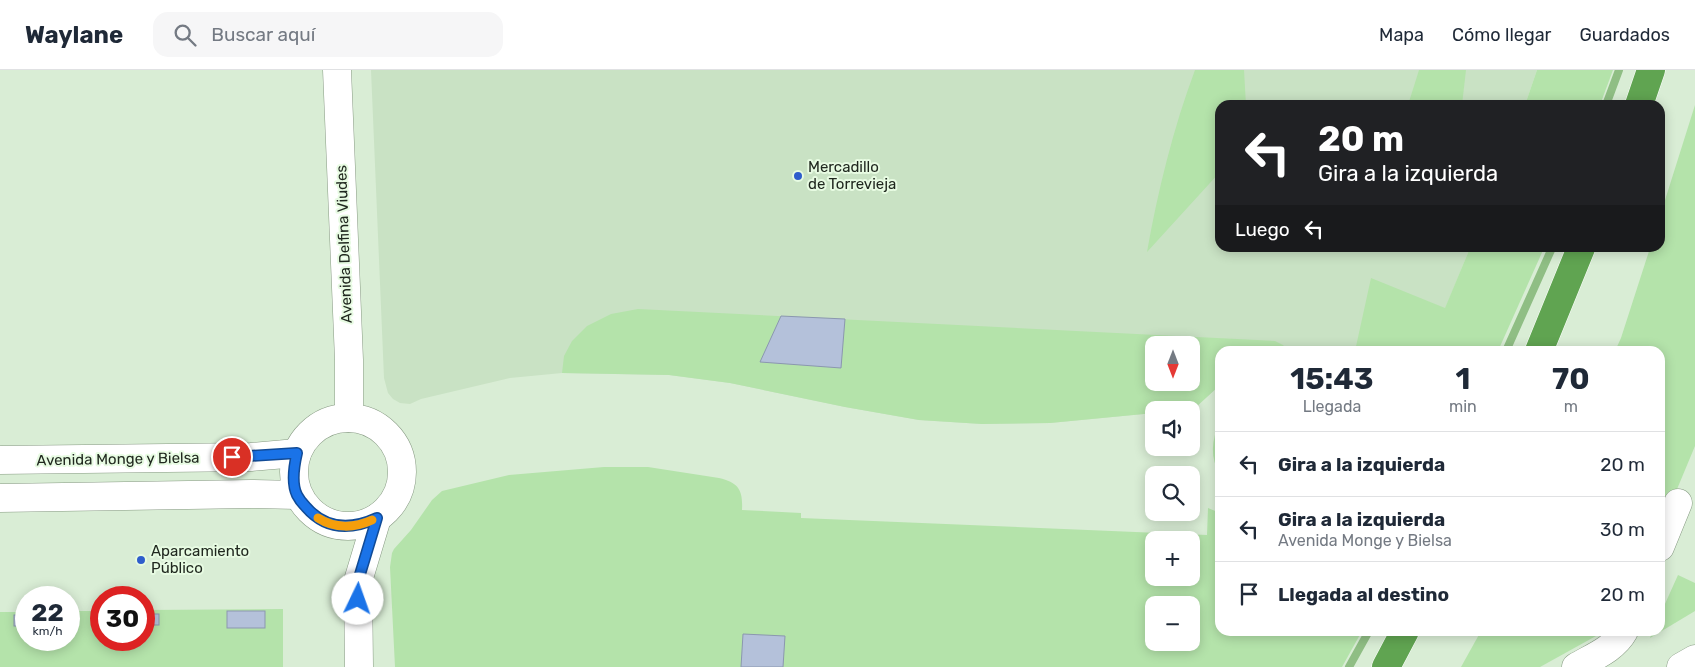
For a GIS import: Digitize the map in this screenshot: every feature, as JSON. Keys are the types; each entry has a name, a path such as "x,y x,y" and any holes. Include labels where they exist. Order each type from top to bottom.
{"highway":[{"path":"1641,100 1651,70"},
{"path":"1541,346 1580,252"},
{"path":"1386,667 1402,636"}],"street":[{"name":"Avenida Delfina Viudes","path":"337,70 349,360 349,418"},
{"path":"349,418 365,421 380,428 391,439 400,454 402,472 401,486 392,504 377,518 356,526 334,525 312,513 297,495 294,466 301,443 317,427 327,422 349,418"},
{"name":"Avenida Monge y Bielsa","path":"0,460 251,457 297,453"},
{"path":"0,498 297,495"},
{"path":"1665,535 1678,503"},
{"path":"360,667 358,581 377,518"},
{"path":"334,525 358,581"},
{"path":"1576,667 1613,646 1621,636"},
{"path":"1681,667 1695,659"}],"shaded area":[{"name":"Mercadillo de Torrevieja","path":"371,70 1537,70 1527,100 1215,100 1215,252 1468,252 1445,309 1427,301 1408,346 1215,346 1215,390 1200,403 1200,401 1145,401 1145,414 1050,423 982,424 919,420 730,383 669,375 562,373 510,378 421,399 410,404 400,403 388,393 384,378"}],"green space":[{"path":"1195,70 1244,70 1246,100 1215,100 1215,177 1147,252 1167,160"},
{"path":"1419,70 1466,70 1463,100 1410,100"},
{"path":"1537,70 1613,70 1602,100 1527,100"},
{"path":"1695,105 1695,446 1665,518 1665,346 1617,346 1649,252 1665,252 1665,200"},
{"path":"1468,252 1542,252 1500,346 1356,346 1371,278 1445,308"},
{"path":"638,309 1175,336 1145,336 1145,391 1200,391 1200,337 1275,341 1284,346 1215,346 1215,390 1200,403 1200,401 1145,401 1145,414 1050,423 982,424 919,420 730,383 669,375 562,373 564,356 572,341 587,326 611,314"},
{"path":"1215,435 1215,462 1213,456"},
{"path":"604,467 648,467 726,480 738,488 742,497 742,510 801,513 801,518 1145,532 1145,586 1200,586 1200,535 1207,535 1208,508 1215,511 1215,636 1359,636 1342,667 395,667 390,567 392,553 432,500 442,491 509,475"},
{"path":"1678,575 1695,583 1695,611 1665,629 1665,604"},
{"path":"283,609 283,667 0,667 0,612 15,612 15,651 80,651 80,611 90,611 90,651 155,651 155,610"},
{"path":"1478,636 1596,636 1540,667 1461,667"}],"building":[{"path":"781,316 845,319 841,368 760,362"},
{"path":"227,611 265,611 265,628 227,628"},
{"path":"155,614 159,614 159,625 155,625"},
{"path":"743,634 785,636 783,667 741,667"}],"waterway":[{"path":"1608,100 1619,70"},
{"path":"1508,346 1550,252"},
{"path":"1349,667 1366,636"}],"slow traffic":[{"path":"318,518 334,525 345,526 356,526 372,520"}],"place":[{"name":"Mercadillo de Torrevieja","path":"798,176"},
{"name":"Aparcamiento Público","path":"141,560"}],"route":[{"path":"232,457 297,453 294,466 294,480 297,495 312,513 334,525 345,526 356,526 377,518 358,581 358,599"}]}
